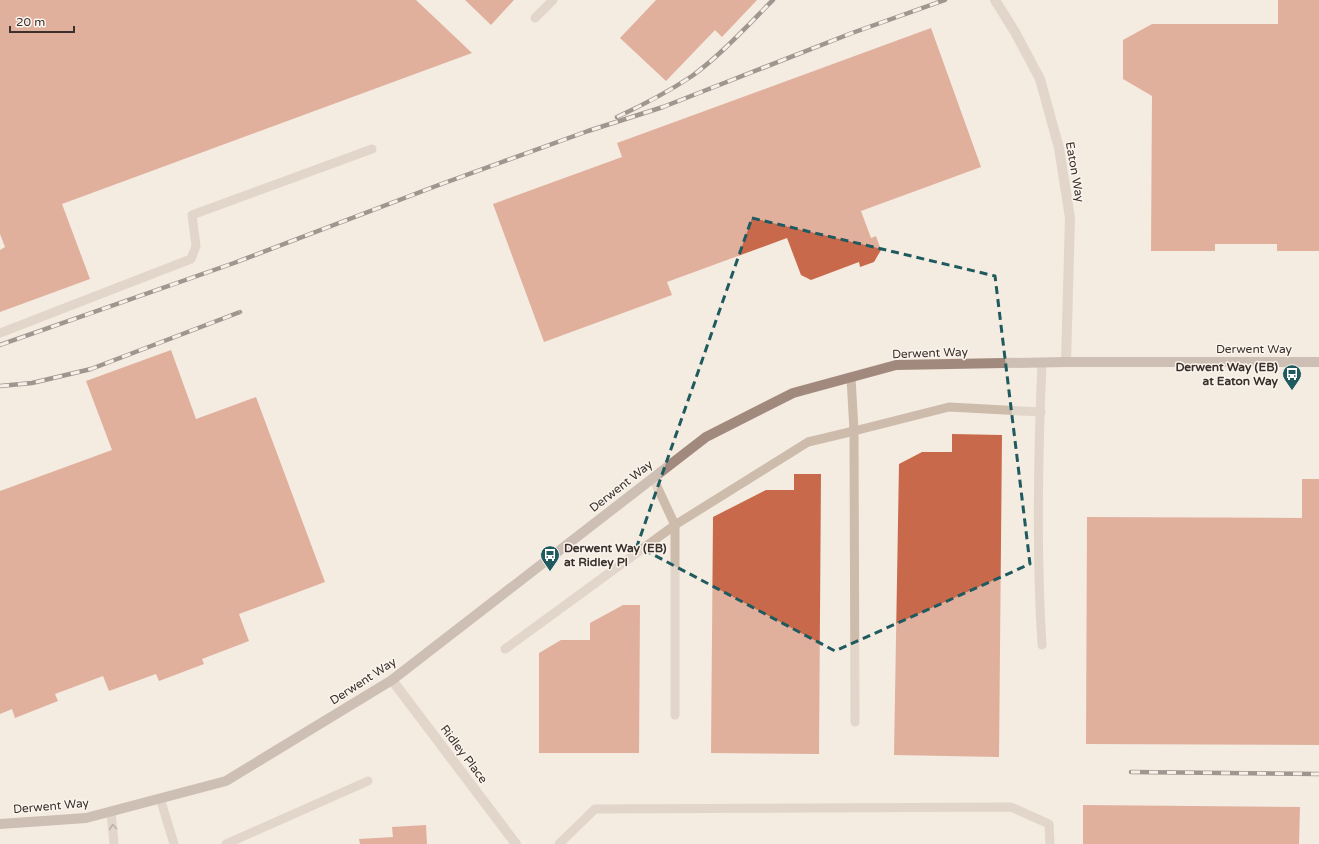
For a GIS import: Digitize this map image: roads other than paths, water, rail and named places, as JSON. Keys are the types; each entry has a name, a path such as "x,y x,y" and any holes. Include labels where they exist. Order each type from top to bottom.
{"street":[{"name":"Eaton Way","path":"995,0 1015,32 1040,79 1059,148 1070,218 1066,362"},
{"name":"Derwent Way","path":"0,824 86,818 226,781 392,680 706,437 793,393 896,365 1066,362 1319,362"},
{"name":"Ridley Place","path":"392,680 516,844"}],"lane":[{"path":"535,18 553,0"},
{"path":"0,333 191,259 196,246 192,215 372,149"},
{"path":"1042,363 1039,589 1042,645"},
{"path":"851,377 854,431 855,722"},
{"path":"505,649 675,525 808,442 948,407 1041,412"},
{"path":"653,478 675,525 675,715"},
{"path":"226,844 368,781"},
{"path":"160,798 174,844"},
{"path":"559,844 595,809 1011,807 1049,824 1050,844"},
{"path":"111,811 114,844"}],"railway":[{"path":"617,117 655,98 692,76 724,49 773,0"},
{"path":"0,345 234,263 436,186 588,131 663,107 852,33 945,0"},
{"path":"0,386 32,383 91,369 240,312"},
{"path":"1131,772 1319,774"}],"place":[{"name":"Derwent Way (EB) at Eaton Way","path":"1292,391"},
{"name":"Derwent Way (EB) at Ridley Pl","path":"550,572"}]}
